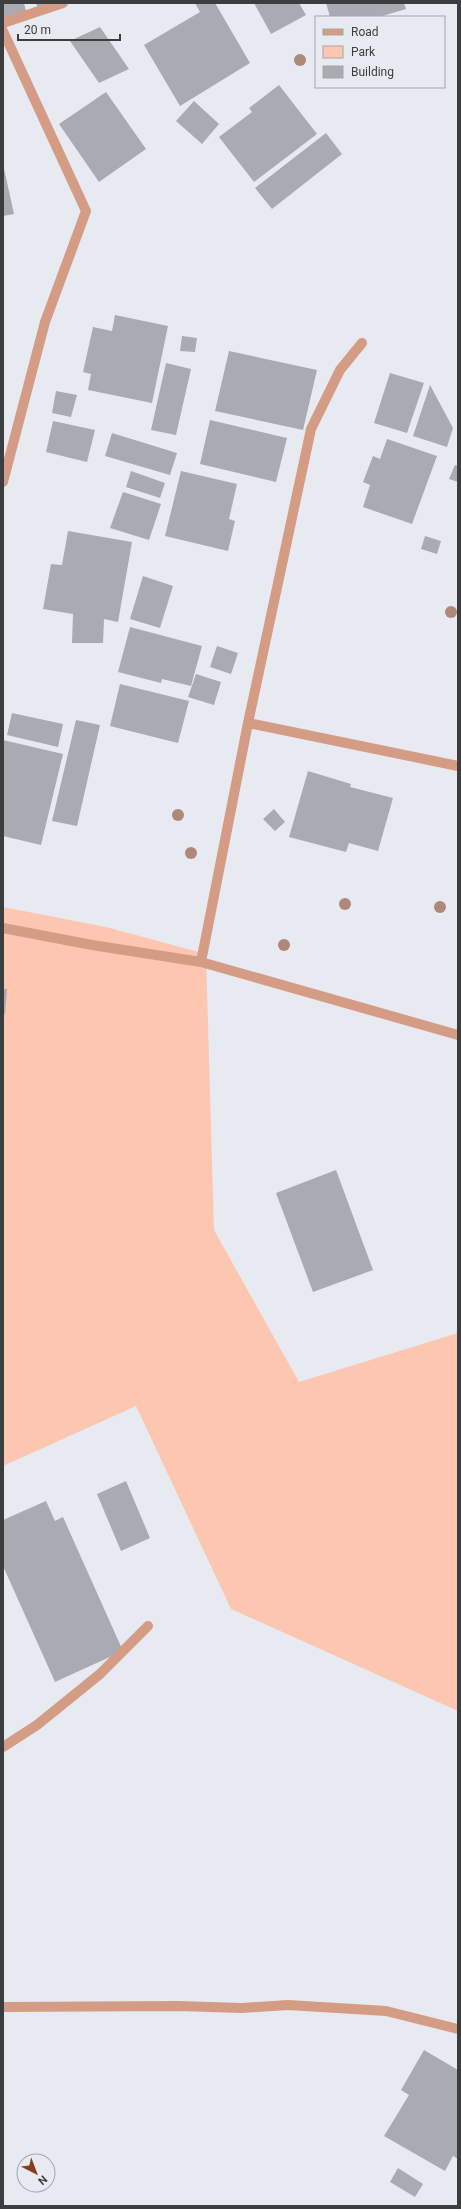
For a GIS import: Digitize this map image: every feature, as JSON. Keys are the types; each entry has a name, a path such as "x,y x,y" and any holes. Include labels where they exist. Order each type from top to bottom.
{"street":[{"path":"3,23 63,3"},
{"path":"3,31 86,211 45,322 3,482"},
{"path":"201,962 248,723 311,429 340,370 362,342"},
{"path":"248,723 458,766"},
{"path":"3,928 92,945 201,962 458,1035"},
{"path":"3,1747 38,1725 100,1674 148,1626"},
{"path":"3,2007 178,2006 242,2008 288,2005 386,2011 458,2029"}],"green space":[{"path":"3,907 106,927 206,954 214,1230 299,1382 458,1333 458,1711 231,1609 136,1406 3,1466"}],"building":[{"path":"3,3 24,3 26,11 3,18"},
{"path":"36,3 56,3 38,9"},
{"path":"195,3 215,3 250,63 180,106 144,45 200,12"},
{"path":"254,3 299,3 306,15 271,34"},
{"path":"326,3 404,3 406,9 382,16 330,16"},
{"path":"100,27 129,69 99,83 70,41"},
{"path":"279,85 317,134 254,182 219,137 252,112 249,108"},
{"path":"106,92 146,149 99,182 59,124"},
{"path":"194,101 219,124 202,144 176,121"},
{"path":"326,133 342,154 272,209 255,188"},
{"path":"3,164 14,214 3,216"},
{"path":"115,315 168,326 152,403 88,390 91,374 83,372 93,327 112,331"},
{"path":"182,336 197,338 195,352 180,351"},
{"path":"229,351 317,370 303,430 215,411"},
{"path":"166,363 191,369 176,435 151,430"},
{"path":"390,373 424,383 407,433 374,423"},
{"path":"430,385 453,428 447,447 413,436"},
{"path":"56,391 77,395 71,417 52,413"},
{"path":"210,420 287,438 276,482 200,464"},
{"path":"53,421 95,430 87,462 46,452"},
{"path":"112,433 177,453 170,475 105,456"},
{"path":"387,439 437,456 412,524 363,507 370,485 363,482 373,456 380,459"},
{"path":"455,465 458,466 458,482 449,479"},
{"path":"131,471 165,483 160,498 126,487"},
{"path":"181,471 237,484 229,519 235,521 228,551 165,536"},
{"path":"123,492 161,504 149,540 110,528"},
{"path":"68,531 132,542 118,622 104,619 103,643 72,643 73,614 43,609 51,564 62,565"},
{"path":"425,536 441,541 437,554 421,549"},
{"path":"143,576 173,586 160,628 130,619"},
{"path":"130,627 202,646 191,686 162,679 161,683 118,672"},
{"path":"217,646 238,653 231,674 210,667"},
{"path":"196,674 221,682 214,705 188,697"},
{"path":"120,684 189,701 178,743 110,726"},
{"path":"12,713 63,724 58,747 7,735"},
{"path":"76,720 100,725 77,826 52,821"},
{"path":"3,740 63,754 41,845 3,836"},
{"path":"308,771 351,784 350,787 393,798 378,851 349,843 346,852 289,837"},
{"path":"274,809 285,822 275,831 263,819"},
{"path":"3,989 7,989 5,1014 3,1014"},
{"path":"336,1170 373,1270 313,1292 276,1193"},
{"path":"126,1481 150,1538 121,1551 97,1494"},
{"path":"46,1501 55,1521 63,1517 123,1651 55,1682 3,1566 3,1520"},
{"path":"424,2050 458,2070 458,2159 453,2156 445,2171 384,2136 409,2095 401,2090"},
{"path":"398,2168 423,2184 415,2197 390,2182"}]}
